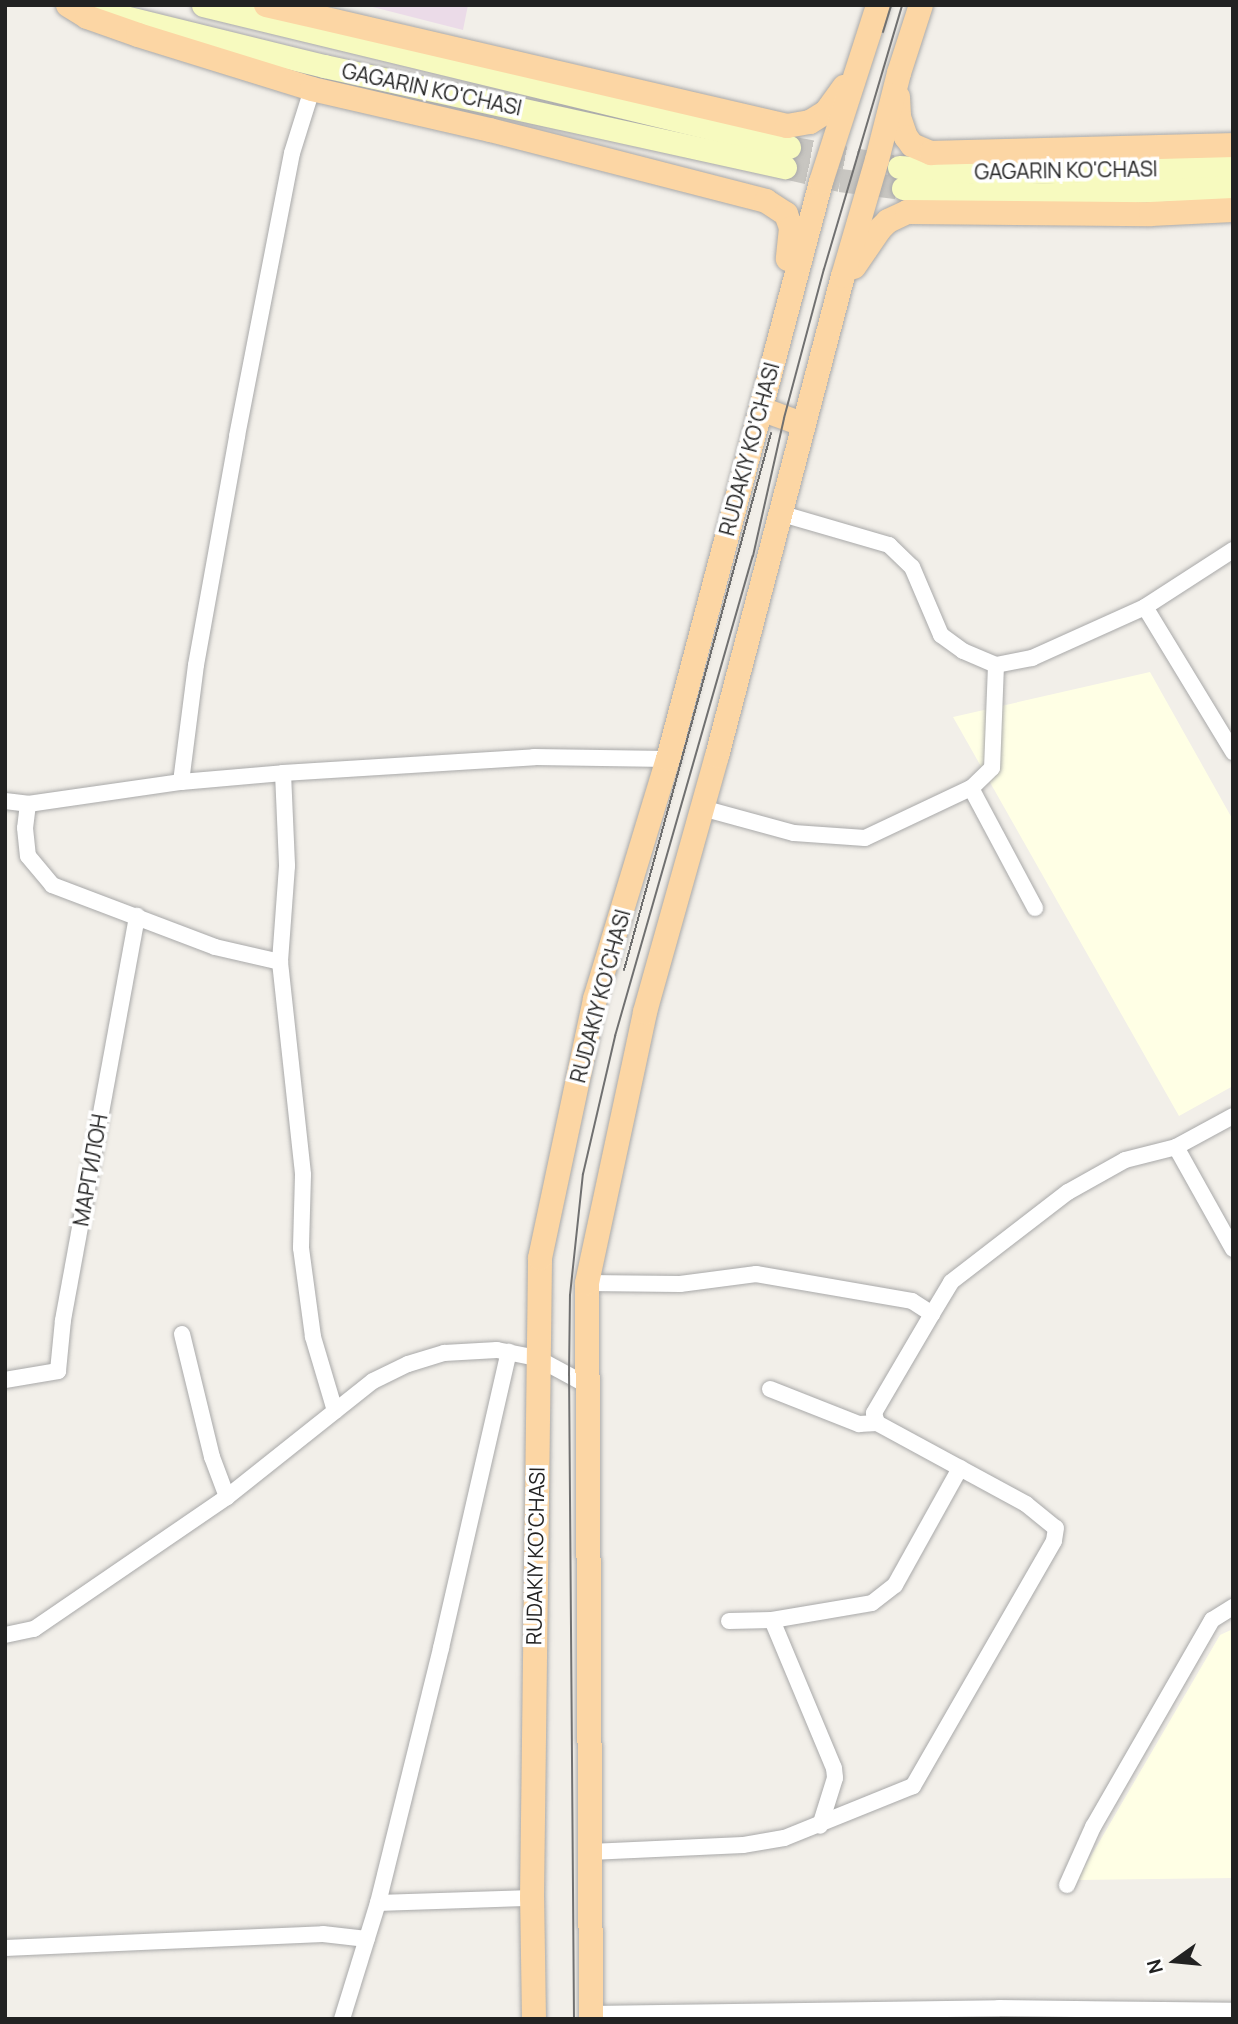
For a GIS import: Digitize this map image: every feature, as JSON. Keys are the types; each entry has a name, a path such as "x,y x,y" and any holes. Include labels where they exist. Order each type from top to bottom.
{"main road":[{"path":"68,5 87,17 113,26 312,89 739,192 777,207 786,214 791,228 782,324"},
{"name":"GAGARIN KO'CHASI","path":"81,5 324,66 787,157 203,5"},
{"path":"266,5 788,126 810,122 826,113 862,56"},
{"name":"RUDAKIY KO'CHASI","path":"534,2019 532,1898 540,1258 595,999 668,759 821,182 878,5"},
{"path":"591,2016 587,1283 645,1012 702,808 802,424 899,73 921,5"},
{"path":"899,73 901,128 912,145 932,153 1233,145"},
{"name":"GAGARIN KO'CHASI","path":"1233,167 901,177 966,194 1029,195 1233,187"},
{"path":"838,295 880,229 888,221 907,212 1151,214 1233,210"},
{"path":"761,409 802,424"}],"street":[{"path":"181,782 196,664 237,436 292,153 312,89"},
{"path":"779,513 889,545 912,567 921,594 933,611 941,635 963,651 996,665 1032,658 1145,607 1233,550"},
{"path":"1145,607 1233,752"},
{"path":"702,808 794,833 865,838 971,788 992,768 996,665"},
{"path":"5,802 28,804 181,782 283,773 534,757 668,759"},
{"path":"283,773 287,866 280,962 303,1175 300,1248 313,1337 335,1411"},
{"path":"971,788 1035,908"},
{"path":"28,804 25,828 29,856 52,885 215,947 280,962"},
{"name":"МАРГИЛОН","path":"5,1380 58,1371 63,1320 137,916"},
{"path":"877,1423 874,1413 951,1282 1068,1192 1125,1160 1176,1147 1233,1116"},
{"path":"1176,1147 1233,1248"},
{"path":"587,1283 680,1284 756,1274 912,1301 932,1314"},
{"path":"182,1334 212,1457 227,1497"},
{"path":"342,2019 378,1903 441,1648 509,1352"},
{"path":"5,1635 34,1629 227,1497 373,1381 408,1364 444,1353 509,1352 537,1358 587,1385"},
{"path":"590,1852 743,1845 784,1838 820,1826 913,1786 1054,1541 1056,1528 1026,1504 877,1423 859,1424 770,1389"},
{"path":"729,1620 772,1620 872,1603 895,1585 960,1468"},
{"path":"1067,1885 1093,1827 1212,1620 1233,1607"},
{"path":"772,1620 834,1768 835,1778 820,1826"},
{"path":"378,1903 532,1898"},
{"path":"5,1948 323,1934 367,1939"},
{"path":"591,2016 999,2008 1170,2014 1233,2011"}],"shaded area":[{"path":"365,5 468,5 463,30"},
{"path":"1150,672 1233,820 1233,1086 1179,1116 953,717"},
{"path":"1233,1629 1233,1878 1077,1880 1220,1635"}],"tunnel":[{"path":"789,147 892,166"},
{"path":"785,167 840,180 903,188"}],"tram line":[{"path":"883,32 891,5"},
{"path":"574,2019 569,1375 570,1295 583,1174 615,1036 753,556 784,418 824,269 902,5"},
{"path":"624,970 771,433"}]}
